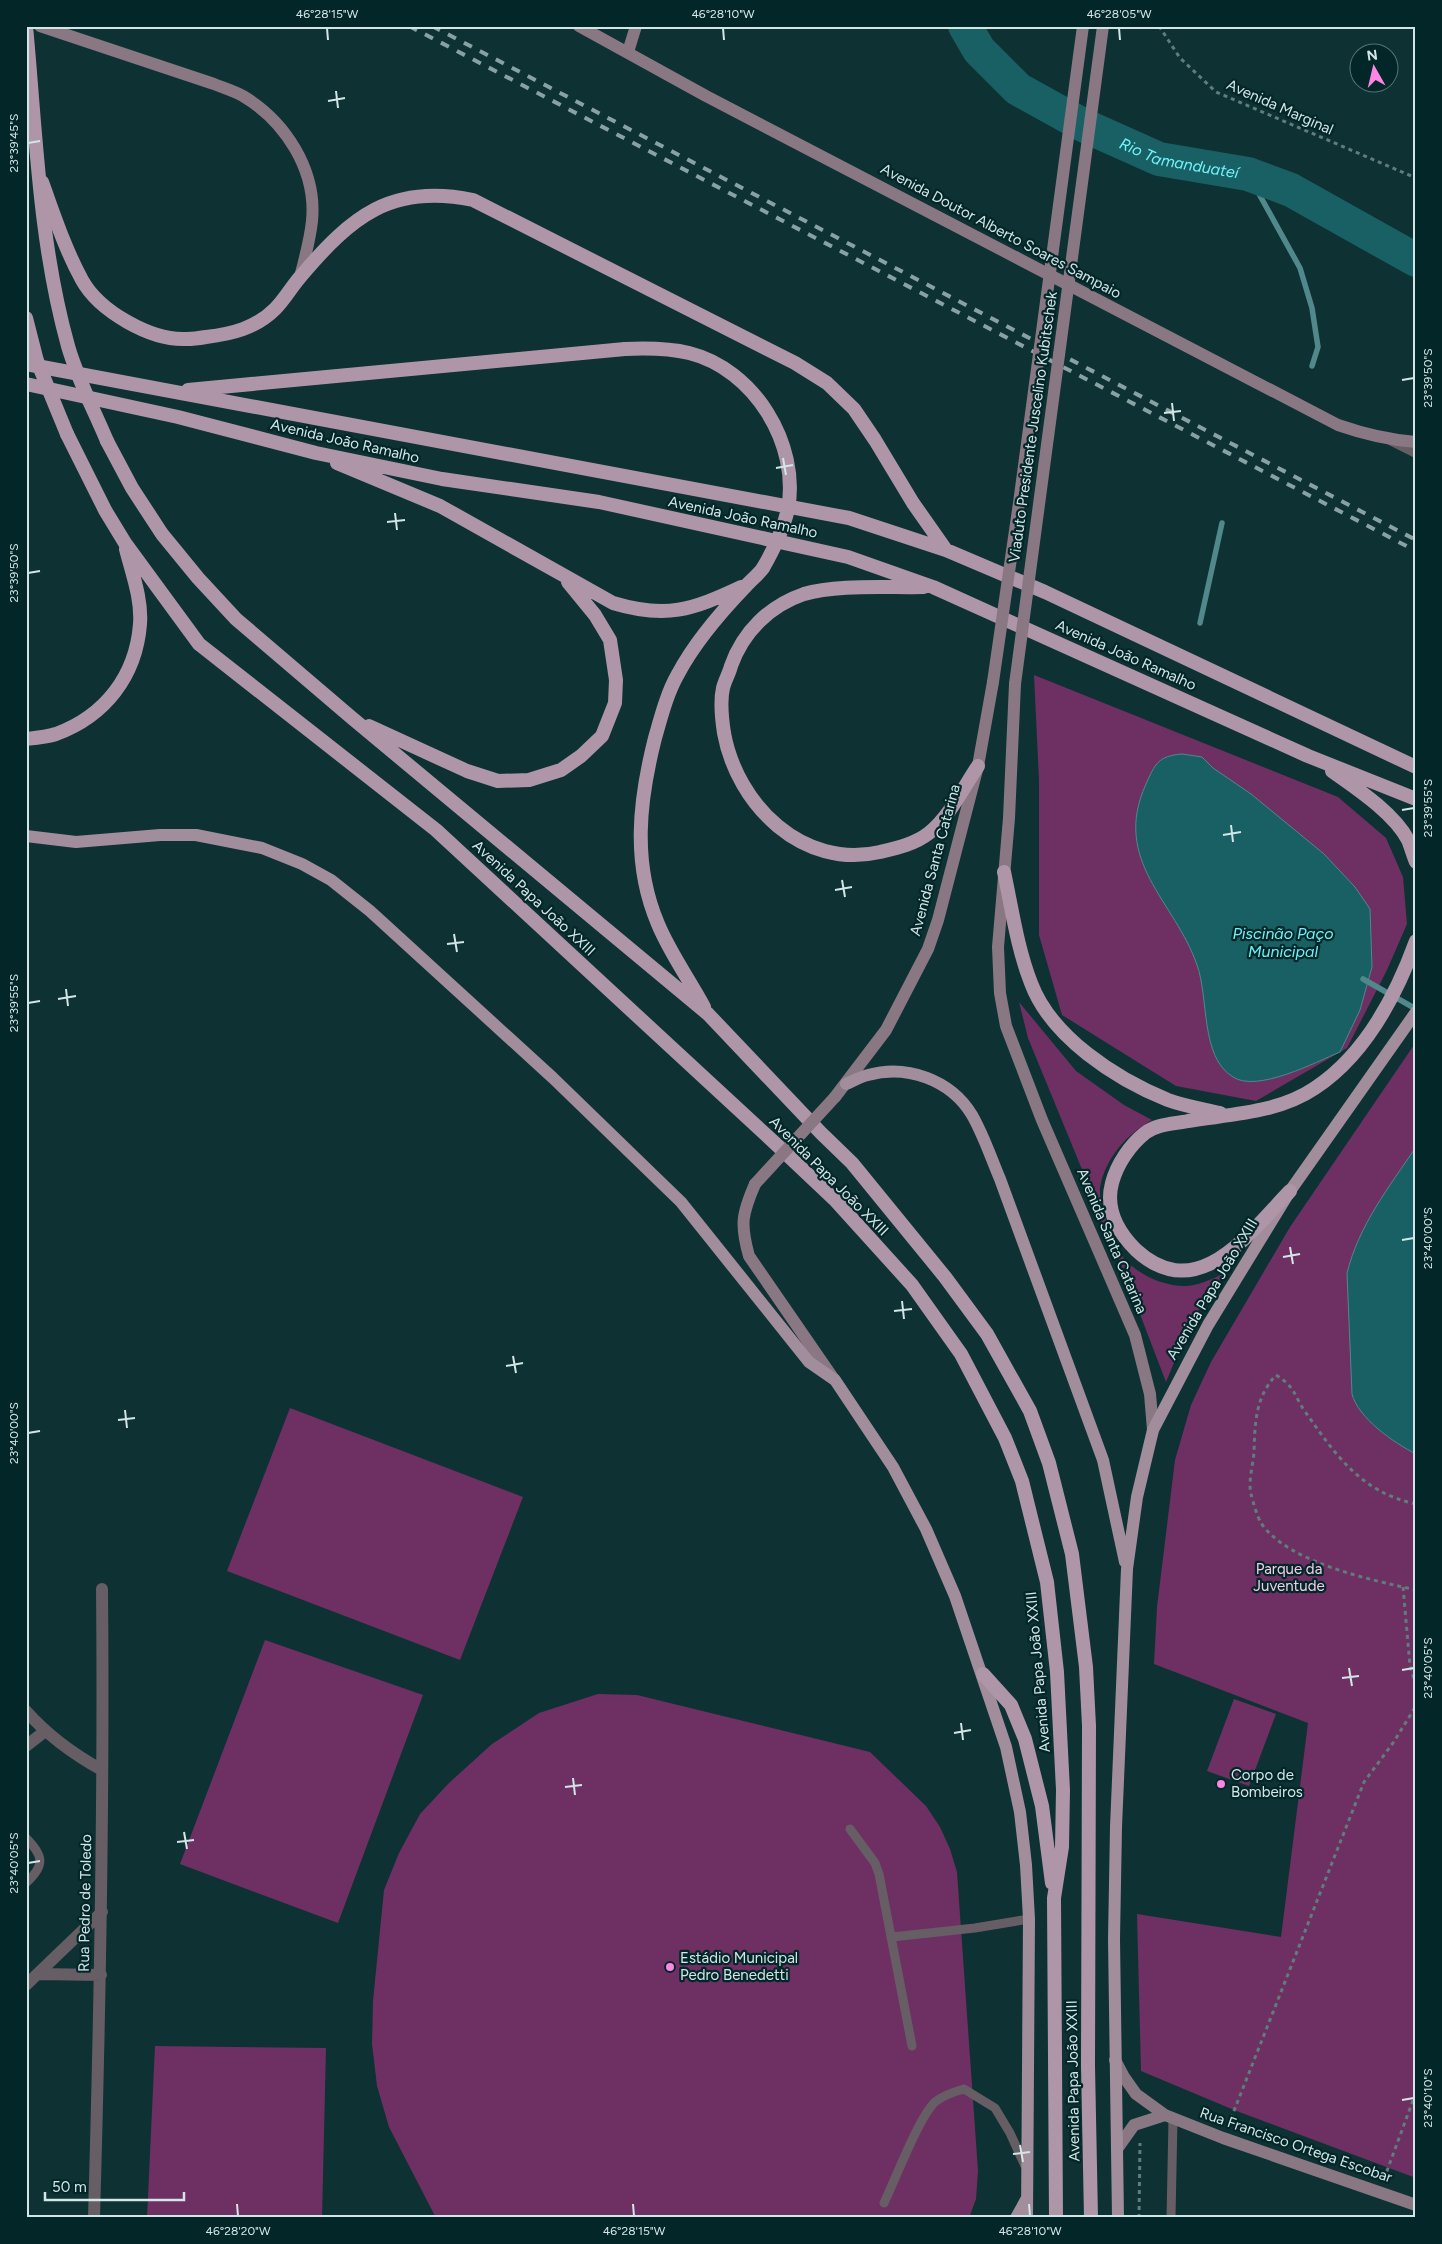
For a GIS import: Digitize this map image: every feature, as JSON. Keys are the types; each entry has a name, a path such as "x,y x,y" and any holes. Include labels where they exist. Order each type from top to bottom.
{"highway":[{"path":"26,26 40,175 67,249 83,282 100,302 124,320 156,334 186,340 224,335 251,327 275,309 300,277 335,238 362,216 387,204 409,197 448,195 473,200 795,363 827,383 854,409 875,440 912,503 946,550"},
{"name":"Avenida Papa João XXIII","path":"40,175 47,244 54,286 69,348 106,441 132,488 162,534 198,578 236,619 708,1014 820,1133 852,1163 945,1277 987,1334 1030,1411 1049,1463 1072,1554 1086,1667 1089,1726 1088,1869 1091,2218"},
{"path":"26,318 32,362"},
{"path":"26,347 32,362"},
{"path":"172,392 626,349 659,348 691,354 721,367 747,387 768,413 782,442 789,475 788,508 784,524 779,540 764,568 746,585 707,631 678,675 660,718 641,804 639,842 644,883 658,923 708,1014"},
{"name":"Avenida Papa João XXIII","path":"32,362 100,502 125,543 199,644 436,830 836,1201 912,1285 961,1354 1005,1438 1022,1481 1047,1582 1058,1672 1064,1790 1062,1847 1054,1898 1056,2218"},
{"name":"Avenida João Ramalho","path":"32,362 172,392 849,518 946,550 1044,592 1416,767"},
{"name":"Avenida João Ramalho","path":"26,384 178,417 316,453 442,479 598,502 848,557 934,587 1308,756 1416,799"},
{"path":"316,453 440,506 613,603 634,610 678,611 699,606 746,585"},
{"path":"26,739 56,734 91,717 115,695 131,663 140,624 138,598 125,543"},
{"path":"352,718 467,771 498,780 529,780 561,770 581,756 602,736 615,703 616,680 610,640 595,615 563,576"},
{"path":"934,587 836,589 804,594 771,610 750,631 736,652 723,689 722,722 728,751 739,779 755,804 790,836 826,851 849,856 866,855 904,846 927,834 939,824 978,766"},
{"path":"1308,756 1360,791 1385,812 1407,839 1416,862"},
{"path":"1004,872 1018,936 1031,983 1052,1021 1067,1038 1125,1078 1169,1100 1225,1115"},
{"path":"1290,1191 1229,1253 1209,1266 1188,1270 1164,1268 1137,1251 1118,1230 1111,1209 1111,1189 1115,1173 1145,1133 1163,1125 1243,1114 1270,1108 1290,1101 1314,1089 1336,1073 1372,1031 1406,970 1416,941"},
{"path":"983,1674 1011,1705 1025,1739 1042,1806 1054,1898"}],"main road":[{"path":"40,26 214,84 242,96 266,112 287,134 302,160 310,189 312,218 308,248 300,277"},
{"name":"Avenida Doutor Alberto Soares Sampaio","path":"579,26 706,96 1272,392 1338,424 1364,434 1392,440 1416,442"},
{"path":"628,52 636,26"},
{"name":"Viaduto Presidente Juscelino Kubitschek","path":"992,682 1019,503 1083,26"},
{"name":"Viaduto Presidente Juscelino Kubitschek","path":"1015,684 1103,26"},
{"name":"Avenida Santa Catarina","path":"834,1380 750,1256 744,1236 743,1216 755,1184 835,1097 886,1030 928,949 938,920 978,766 992,682"},
{"name":"Avenida Santa Catarina","path":"1015,684 998,967 1006,1026 1042,1120 1135,1335 1150,1394 1153,1430"},
{"path":"26,836 76,842 160,835 196,835 262,848 302,864 331,880 370,911 539,1065 680,1202 809,1362 834,1380 893,1467 926,1529 955,1596 983,1674 1006,1747 1020,1812 1026,1865 1028,1919 1027,2218"},
{"name":"Avenida Papa João XXIII","path":"1118,2218 1116,1827 1126,1569 1138,1497 1153,1430 1208,1325 1290,1191 1416,1012"},
{"path":"846,1084 875,1074 892,1072 918,1074 945,1086 971,1114 1000,1179 1103,1460 1126,1569"},
{"name":"Rua Francisco Ortega Escobar","path":"1116,2060 1124,2078 1136,2094 1169,2117 1223,2138 1416,2205"},
{"path":"1117,2149 1128,2132 1140,2122 1169,2117"},
{"path":"1016,2218 1027,2198"}],"street":[{"path":"1392,440 1416,452"},
{"name":"Rua Pedro de Toledo","path":"94,2218 102,1912 102,1589"},
{"path":"26,1711 44,1732 74,1755 102,1770"},
{"path":"26,1746 44,1732"},
{"path":"26,1985 102,1912"},
{"path":"38,1974 101,1975"}],"lane":[{"path":"850,1829 875,1863 880,1874 912,2046"},
{"path":"26,1838 39,1851 40,1864 26,1883"},
{"path":"892,1937 1028,1919"},
{"path":"884,2203 921,2123 934,2103 948,2094 964,2089 995,2108 1010,2133 1026,2169"},
{"path":"1169,2117 1171,2218"}],"path":[{"name":"Avenida Marginal","path":"1159,26 1180,58 1216,92 1416,178"},
{"path":"1416,1504 1384,1494 1361,1480 1347,1467 1307,1414 1290,1384 1276,1375 1265,1387 1254,1424 1250,1492 1261,1522 1283,1543 1319,1562 1344,1572 1416,1590"},
{"path":"1403,1587 1410,1666 1416,1686"},
{"path":"1223,2138 1364,1782 1393,1743 1416,1706"},
{"path":"1380,2192 1416,2092"},
{"path":"1139,2218 1140,2122"}],"green space":[{"path":"1034,675 1338,797 1386,838 1403,877 1407,924 1387,970 1347,1048 1256,1101 1176,1086 1062,1015 1039,935 1039,780"},
{"path":"1019,1002 1076,1071 1124,1105 1152,1120 1134,1132 1118,1148 1107,1167 1100,1188 1105,1217 1115,1244 1124,1258 1148,1277 1177,1286 1198,1284 1230,1271 1217,1285 1191,1321 1166,1382 1120,1262 1105,1233 1095,1201 1028,1038"},
{"name":"Parque da Juventude","path":"1416,1042 1416,2178 1234,2110 1141,2071 1137,1914 1281,1937 1308,1723 1154,1664 1157,1607 1175,1460 1191,1405 1211,1362 1290,1227"},
{"path":"290,1408 523,1497 460,1660 227,1571"},
{"path":"265,1640 423,1695 338,1923 180,1864"},
{"name":"Estádio Municipal Pedro Benedetti","path":"598,1694 637,1695 870,1752 926,1806 940,1827 950,1849 957,1872 978,2171 976,2199 969,2218 436,2218 389,2127 377,2086 372,2044 373,2001 384,1890 399,1853 420,1814 449,1783 492,1744 539,1713"},
{"path":"1234,1699 1276,1714 1249,1786 1207,1771"},
{"path":"155,2046 326,2048 322,2218 147,2218"}],"water":[{"name":"Piscinão Paço Municipal","path":"1182,754 1202,757 1213,768 1251,794 1324,854 1355,887 1370,909 1372,967 1360,1010 1340,1052 1302,1069 1271,1079 1256,1081 1244,1081 1233,1077 1222,1068 1215,1056 1207,1026 1201,978 1197,965 1187,942 1150,879 1141,858 1136,836 1137,811 1152,771 1162,759"},
{"path":"1416,1147 1416,1454 1388,1437 1369,1421 1361,1412 1352,1394 1347,1273 1352,1255 1367,1223 1385,1192"}],"waterway":[{"name":"Rio Tamanduateí","path":"965,26 979,50 1018,89 1083,125 1159,159 1248,174 1291,190 1416,260"},
{"path":"1248,174 1300,268 1312,308 1318,347 1312,366"},
{"path":"1200,623 1222,523"},
{"path":"1363,979 1416,1009"}],"railway":[{"path":"409,26 1416,551"},
{"path":"432,26 1416,540"}],"place":[{"name":"Corpo de Bombeiros","path":"1221,1784"},
{"name":"Estádio Municipal Pedro Benedetti","path":"670,1967"}]}
